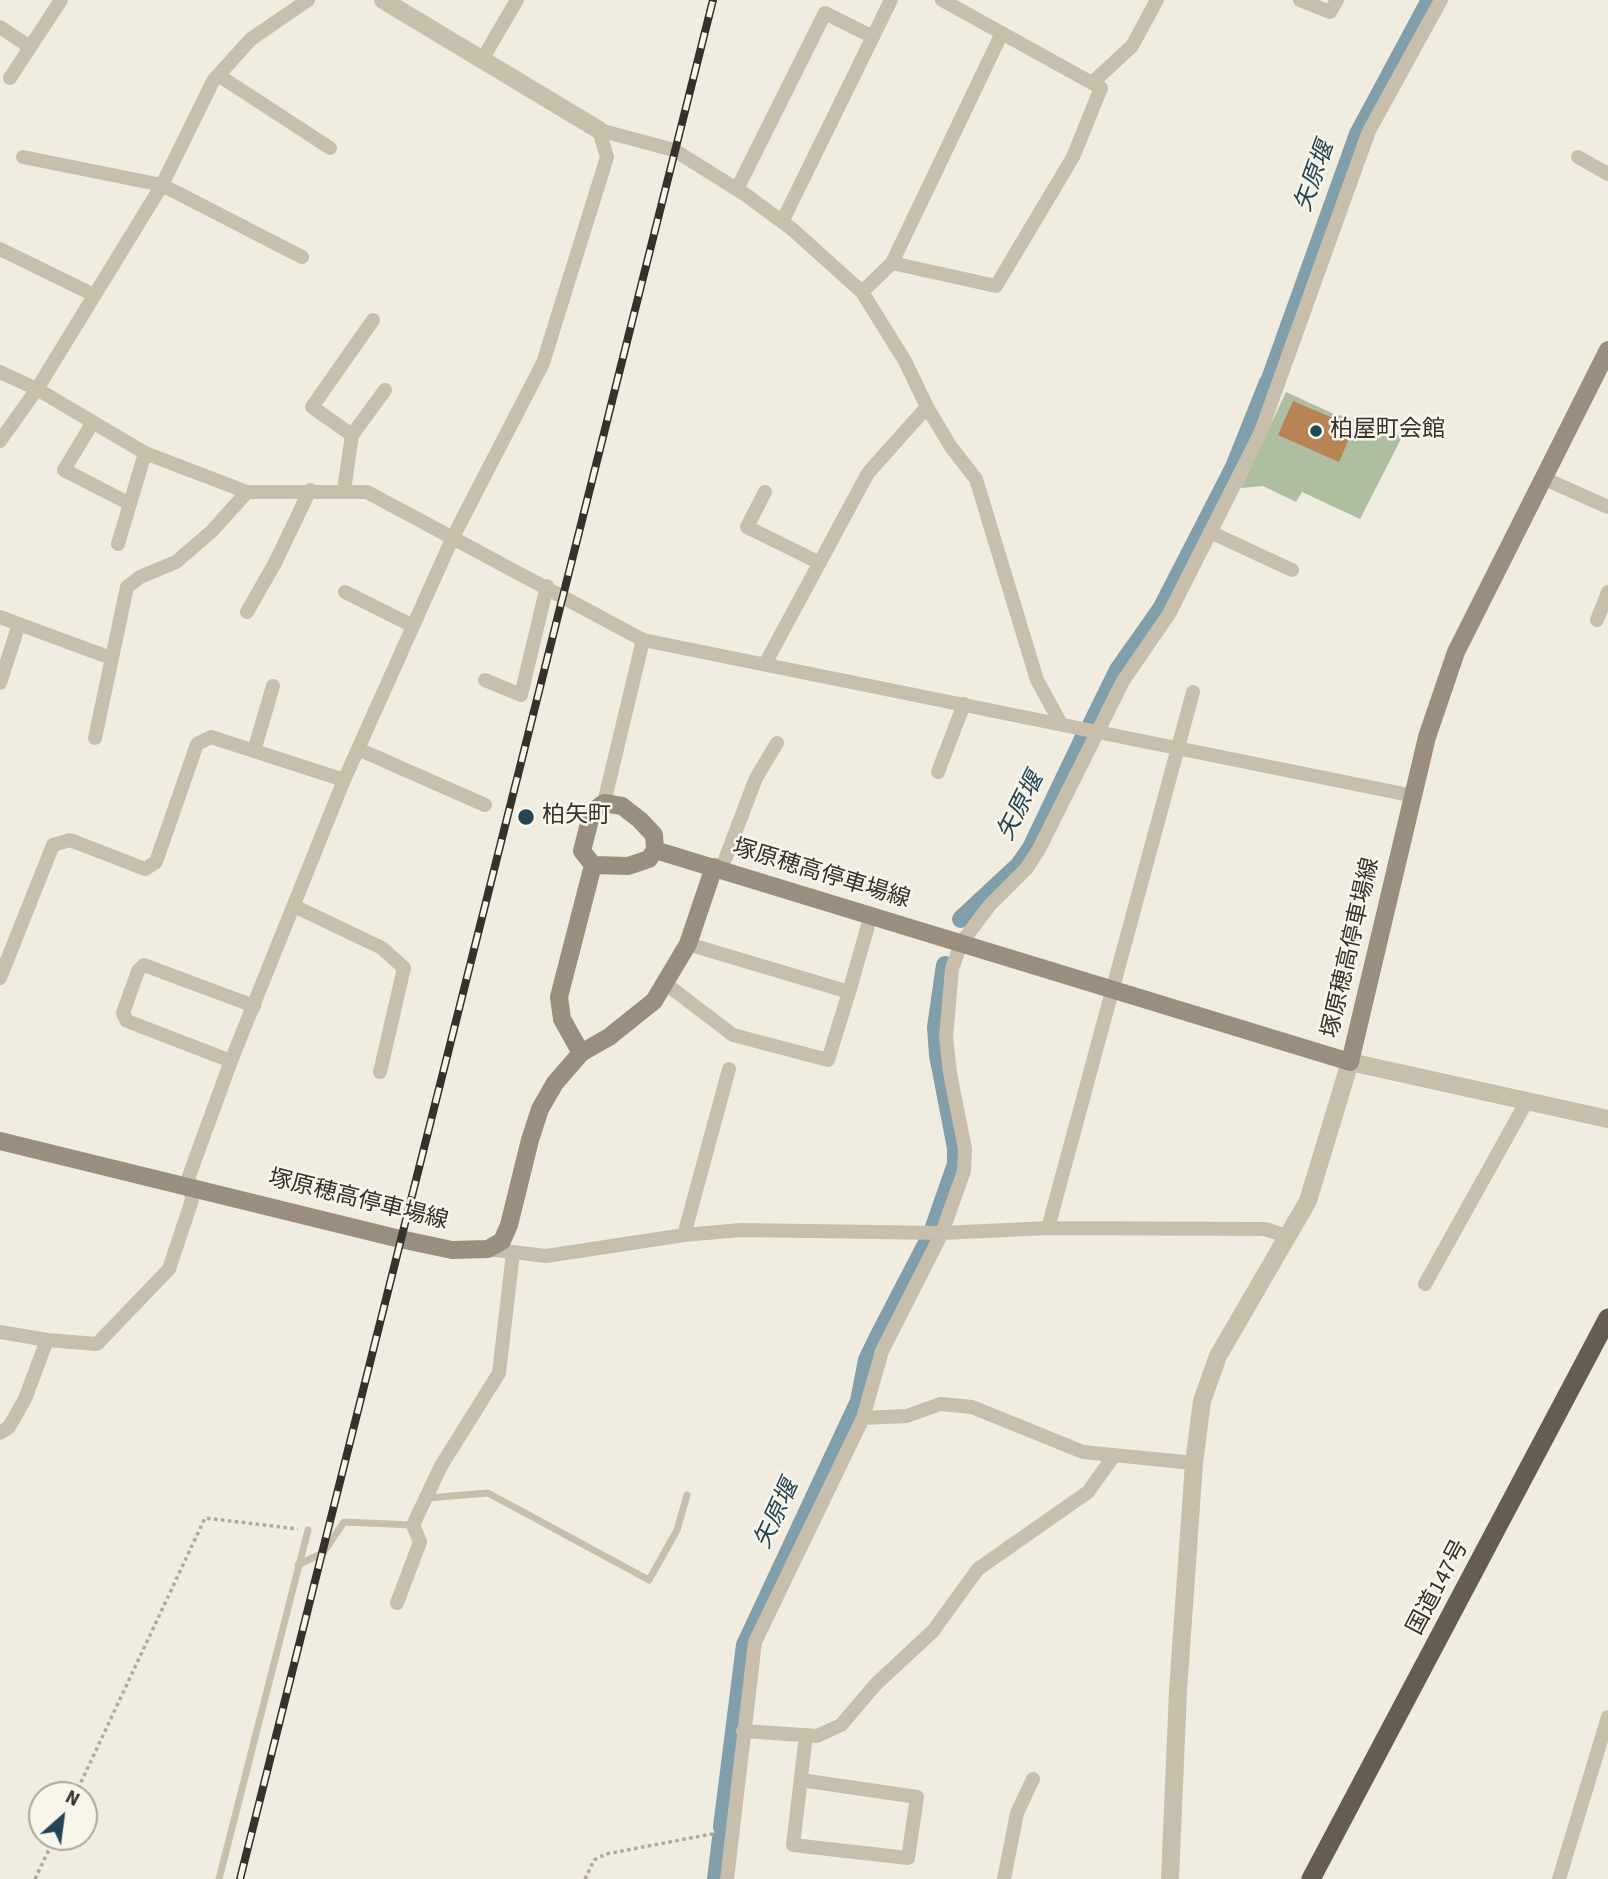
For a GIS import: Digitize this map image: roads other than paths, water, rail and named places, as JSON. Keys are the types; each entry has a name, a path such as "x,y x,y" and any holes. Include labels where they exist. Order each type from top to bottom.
{"highway":[{"name":"国道147号","path":"1311,1879 1608,1318"}],"main road":[{"name":"塚原穂高停車場線","path":"655,850 1350,1062 1427,737 1456,652 1608,350"},
{"path":"604,803 622,806 653,835 655,850 649,859 628,866 593,865 582,851 592,812 604,803"},
{"path":"581,1053 562,1019 559,998 593,865"},
{"name":"塚原穂高停車場線","path":"0,1140 400,1239 452,1250 488,1249 502,1241 509,1226 540,1109 555,1083 581,1053 632,1020 654,1001 688,944 718,869"}],"street":[{"path":"10,78 61,0"},
{"path":"0,441 37,389 162,185 218,75 251,39 308,0"},
{"path":"383,0 599,130 674,150 737,189 782,222 862,292 905,360 927,407 976,479 1037,680 1060,722"},
{"path":"483,58 517,0"},
{"path":"782,222 891,0"},
{"path":"892,263 996,286 1073,157 1101,88 942,0"},
{"path":"1093,83 1132,46 1157,0"},
{"path":"1300,0 1330,12 1336,0"},
{"path":"727,1879 755,1642 863,1418 881,1351 942,1233 964,1171 965,1149 946,1038 952,970 961,943 990,905 1026,869 1123,681 1169,614 1260,434 1369,131 1441,0"},
{"path":"737,189 825,12 873,37"},
{"path":"0,27 30,47"},
{"path":"862,292 892,263 1002,33"},
{"path":"218,75 330,148"},
{"path":"0,1332 47,1340 97,1344 169,1269 192,1200 189,1176 344,780 453,537 543,363 607,157 599,130"},
{"path":"23,157 162,185 302,257"},
{"path":"1578,157 1608,173"},
{"path":"0,249 94,296"},
{"path":"352,435 312,407 373,320"},
{"path":"0,372 37,389 145,453 247,492 367,492 547,586 643,640 1060,722 1414,796"},
{"path":"344,490 352,435 385,390"},
{"path":"765,664 868,473 927,407"},
{"path":"93,422 64,470 130,504"},
{"path":"118,544 145,453"},
{"path":"1543,478 1608,507"},
{"path":"247,612 275,563 310,490"},
{"path":"95,738 127,587 140,577 176,562 212,531 247,492"},
{"path":"765,492 747,527 820,563"},
{"path":"1210,532 1292,570"},
{"path":"485,680 521,695 547,586"},
{"path":"345,592 413,626"},
{"path":"1597,620 1608,592"},
{"path":"0,617 111,658"},
{"path":"0,683 19,624"},
{"path":"604,803 643,640"},
{"path":"254,751 272,686"},
{"path":"1048,1228 1193,692"},
{"path":"938,772 964,704"},
{"path":"0,978 53,845 70,840 145,869 156,862 197,744 211,737 344,780"},
{"path":"718,869 756,778 777,743"},
{"path":"358,749 485,804"},
{"path":"294,906 382,948 404,968 380,1072"},
{"path":"666,984 733,1035 828,1060 871,915"},
{"path":"688,944 849,992"},
{"path":"232,1061 127,1021 123,1013 138,971 144,965 254,1006"},
{"path":"1170,1879 1178,1691 1194,1463 1202,1401 1218,1356 1308,1200 1350,1062 1608,1119"},
{"path":"684,1235 729,1069"},
{"path":"1425,1284 1527,1101"},
{"path":"488,1249 546,1256 684,1235 741,1230 942,1233 1048,1228 1265,1229 1289,1237"},
{"path":"397,1603 420,1542 413,1525 442,1466 499,1373 513,1253"},
{"path":"0,1433 9,1427 25,1399 47,1340"},
{"path":"863,1418 906,1416 940,1404 972,1407 1083,1452 1194,1463"},
{"path":"743,1731 817,1736 841,1724 876,1684 933,1631 978,1569 1088,1492 1113,1457"},
{"path":"1559,1879 1608,1717"},
{"path":"801,1780 917,1797 908,1858 793,1845 806,1735"},
{"path":"1004,1879 1017,1813 1033,1779"}],"lane":[{"path":"427,1499 488,1493 649,1580 677,1530 687,1495"},
{"path":"298,1565 323,1553 344,1522 413,1525"},
{"path":"219,1879 308,1530"}],"waterway":[{"name":"矢原堰","path":"1270,379 1358,134 1430,0"},
{"name":"矢原堰","path":"1091,725 1118,670 1161,609 1234,467 1268,382"},
{"name":"矢原堰","path":"961,919 1019,865 1031,848 1084,737"},
{"name":"矢原堰","path":"934,1227 956,1164 956,1148 938,1055 936,1027 945,965"},
{"name":"矢原堰","path":"722,1827 745,1645 859,1401 867,1360 929,1239"},
{"name":"矢原堰","path":"716,1879 721,1838"}],"railway":[{"path":"240,1879 713,0"}],"place":[{"name":"柏屋町会館","path":"1316,431"},
{"name":"柏矢町","path":"526,817"}]}
